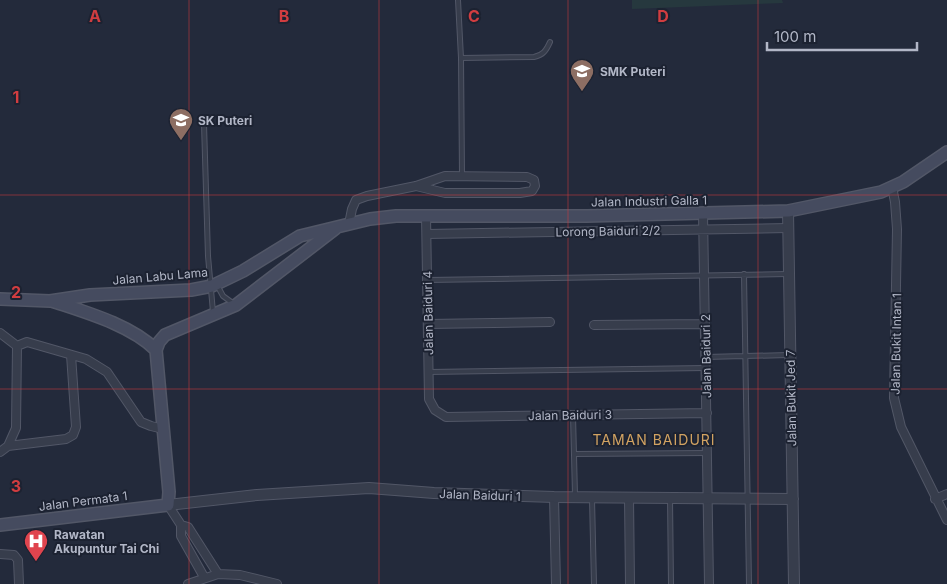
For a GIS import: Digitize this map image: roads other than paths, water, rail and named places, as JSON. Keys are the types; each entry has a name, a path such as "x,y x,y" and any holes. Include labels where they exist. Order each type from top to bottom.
{"main road":[{"name":"Jalan Industri Galla 1","path":"344,225 396,216 426,215 587,216 788,211 881,192 903,182 947,152"},
{"name":"Jalan Labu Lama","path":"0,299 50,300 90,295 191,290 214,285 243,271 300,236 344,225"},
{"path":"168,505 164,429 156,350 159,342 165,335 179,328 213,316 236,305 344,225"},
{"path":"50,300 122,327 147,341 156,350"},
{"name":"Jalan Permata 1","path":"0,525 168,505"}],"street":[{"path":"344,225 356,200 366,196 416,186 445,176 527,177 534,180 535,186 532,191 520,193 445,193 416,186"},
{"name":"Jalan Bukit Intan 1","path":"892,187 897,228 894,398 901,426 947,520"},
{"name":"Jalan Bukit Jed 7","path":"788,211 794,584"},
{"name":"Jalan Baiduri 2","path":"703,213 710,584"},
{"name":"Jalan Baiduri 4","path":"426,215 430,399 435,410"},
{"name":"Lorong Baiduri 2/2","path":"427,234 788,228"},
{"path":"428,324 550,322"},
{"path":"594,325 705,324"},
{"path":"0,333 17,346"},
{"path":"17,346 27,342 86,359 107,372 141,422 164,429"},
{"path":"0,452 8,446 16,428 17,346"},
{"path":"8,446 66,439 73,435 76,427 71,355"},
{"name":"Jalan Baiduri 3","path":"435,410 446,417 707,413"},
{"name":"Jalan Baiduri 1","path":"168,505 257,495 369,488 434,493 592,498 793,499"},
{"path":"936,499 947,494"},
{"path":"554,497 556,584"},
{"path":"629,498 630,584"},
{"path":"168,505 181,525 182,536 204,577"},
{"path":"181,525 188,527 218,574"},
{"path":"0,554 14,555 18,560 19,584"},
{"path":"188,584 204,577 218,574 240,575 277,584"}],"lane":[{"path":"458,0 461,58 462,176"},
{"path":"461,58 542,56 550,42"},
{"path":"204,124 210,270 214,285 213,316"},
{"path":"744,274 749,584"},
{"path":"428,280 789,274"},
{"path":"214,285 223,296 236,305"},
{"path":"706,357 790,355"},
{"path":"429,372 706,368"},
{"path":"573,415 575,497"},
{"path":"574,454 707,453"},
{"path":"592,498 594,584"},
{"path":"670,498 671,584"}],"place":[{"name":"SMK Puteri","path":"582,92"},
{"name":"SK Puteri","path":"181,141"},
{"name":"Rawatan Akupuntur Tai Chi","path":"36,562"}],"district":[{"name":"TAMAN BAIDURI","path":"654,439"}]}
